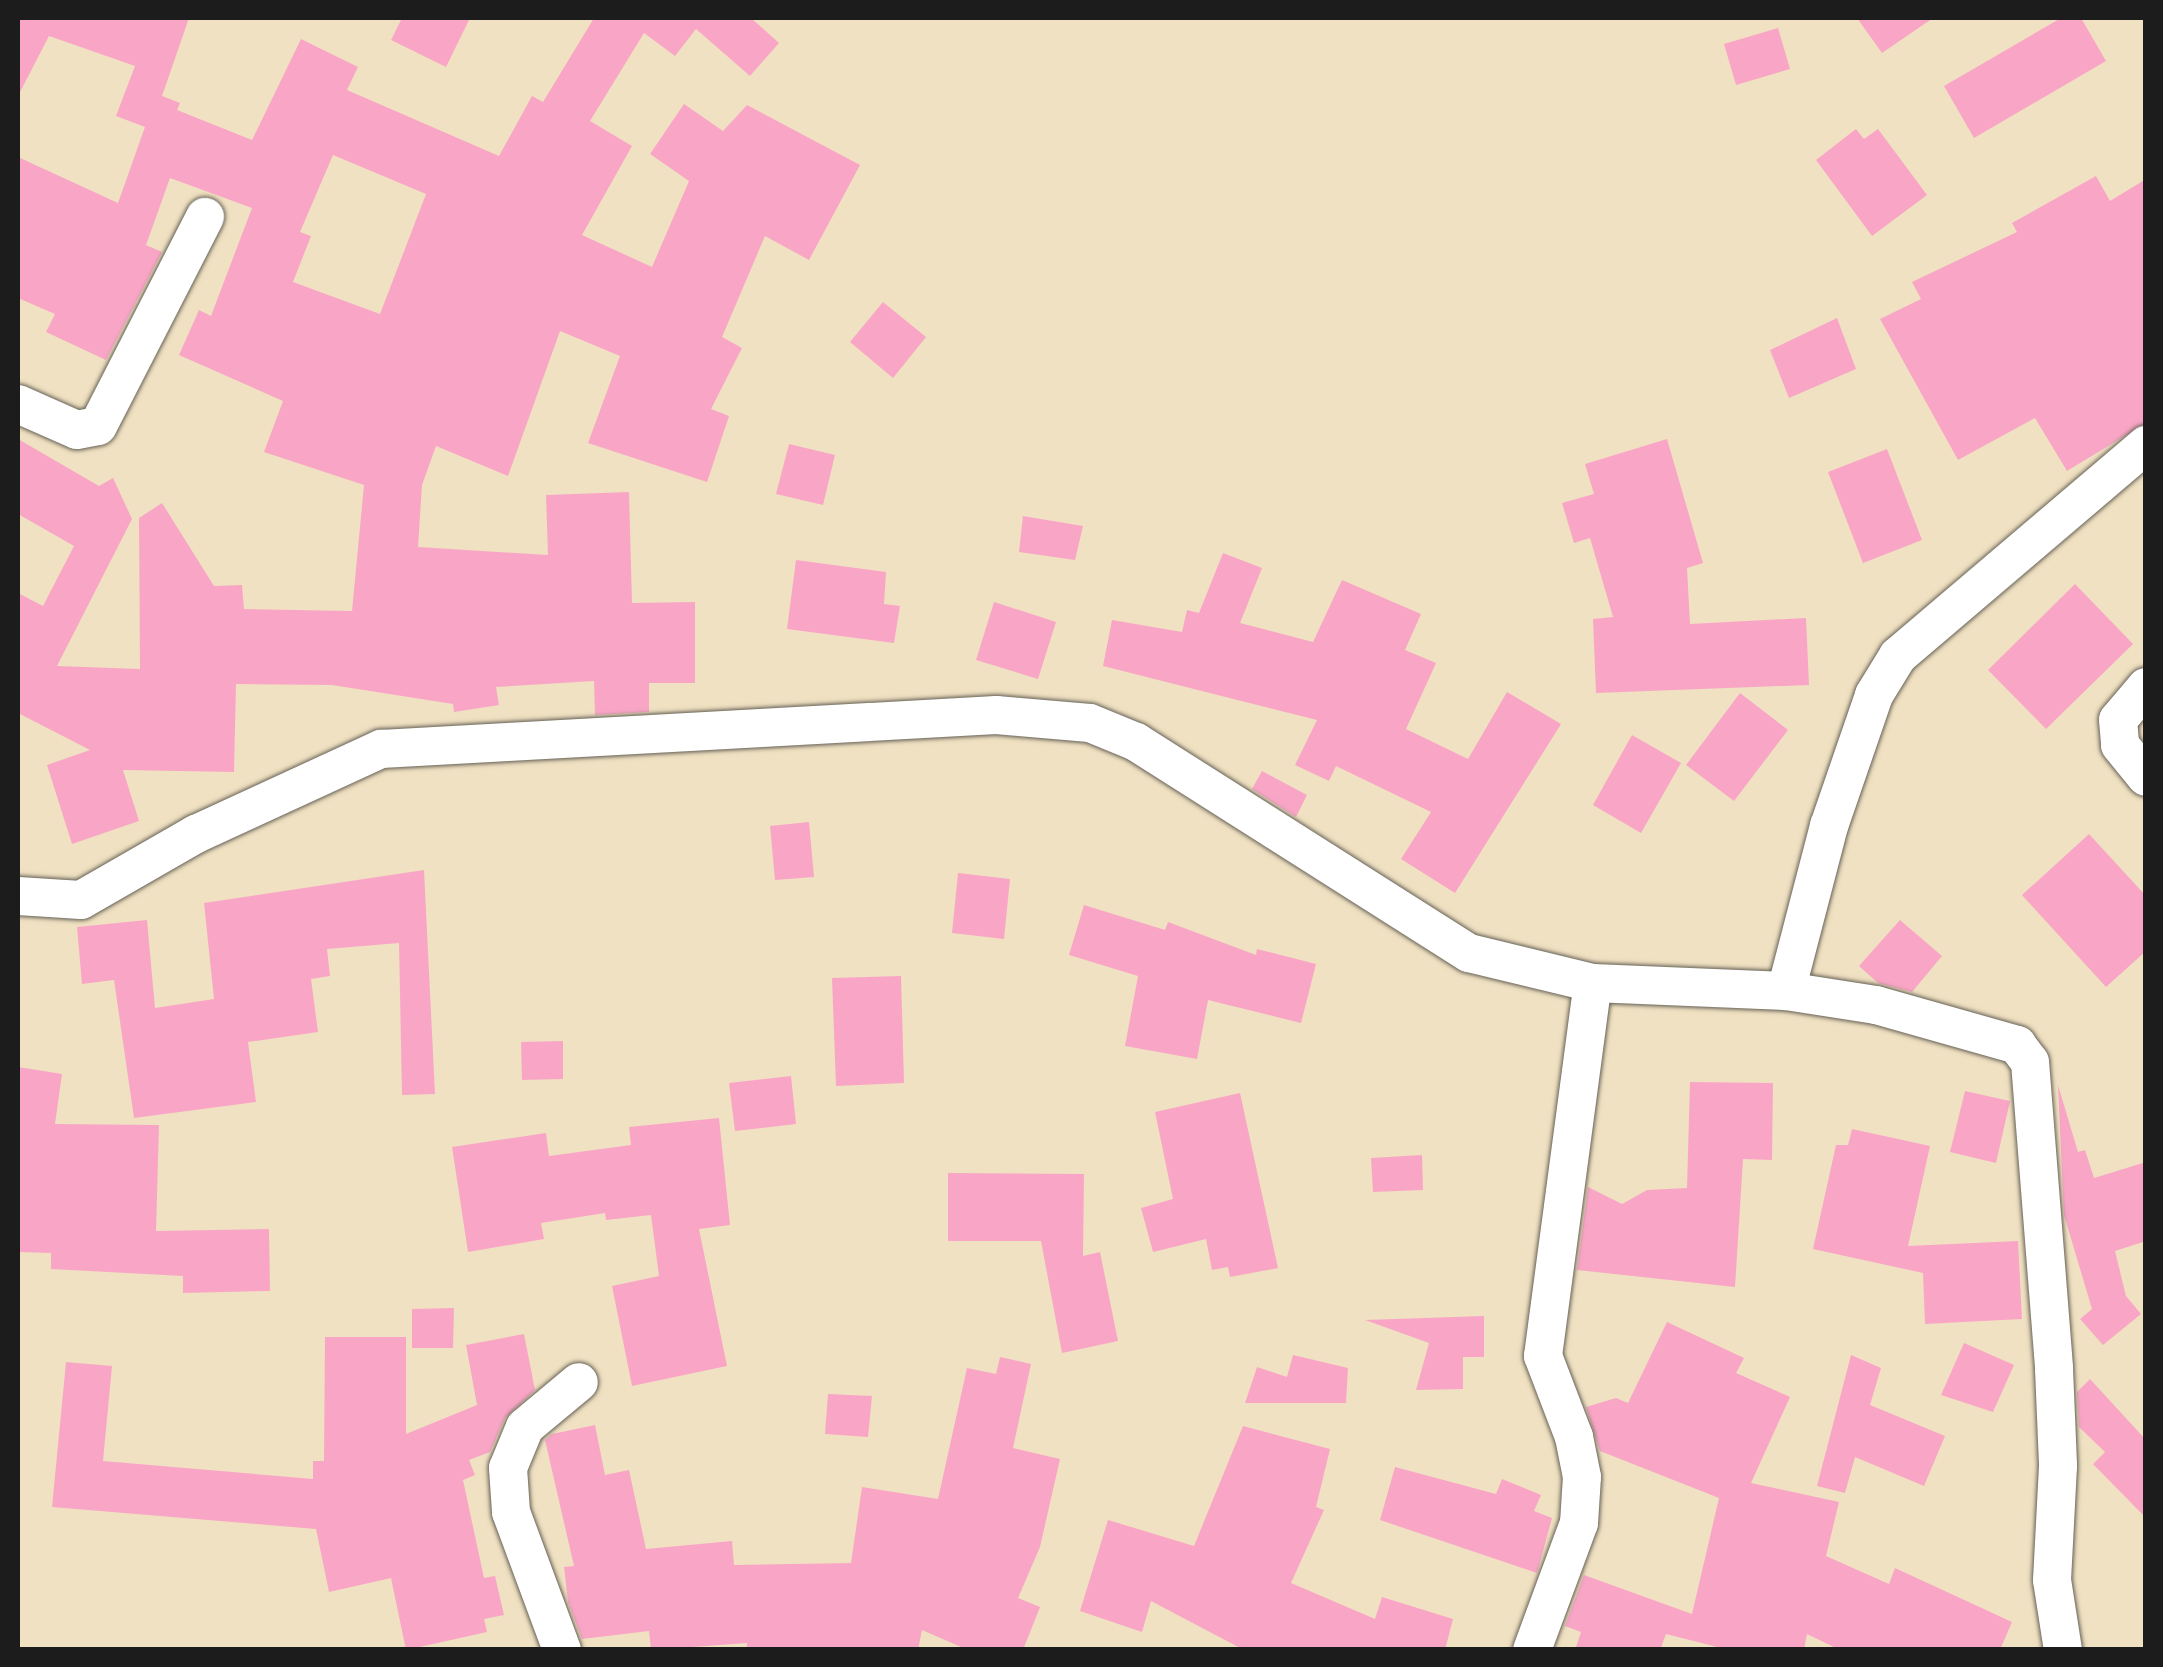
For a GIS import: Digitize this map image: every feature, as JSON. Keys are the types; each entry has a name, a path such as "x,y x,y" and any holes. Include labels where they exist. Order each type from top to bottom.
{"street":[{"path":"18,404 77,430 98,426 205,217"},
{"path":"1786,991 1829,826 1874,694 1898,656 2146,445"},
{"path":"2146,688 2118,720 2120,745 2146,777"},
{"path":"18,896 81,900 196,834 381,749 996,714 1090,723 1136,742 1469,954 1593,983 1786,991 1876,1005 2017,1045 2030,1062 2058,1447 2052,1580 2063,1650"},
{"path":"1532,1650 1580,1523 1582,1477 1574,1437 1543,1356 1593,983"},
{"path":"562,1650 511,1512 508,1468 525,1427 580,1382"}],"building":[{"path":"18,18 189,18 162,96 180,103 177,110 252,140 301,39 358,67 347,90 499,156 532,96 543,102 594,18 751,18 779,43 750,76 696,29 675,56 644,33 590,121 632,146 582,235 652,267 689,181 650,154 684,104 723,131 747,105 860,165 809,260 765,236 722,337 742,348 711,409 729,416 707,482 588,443 620,356 560,331 508,476 436,446 422,485 418,547 548,555 546,495 629,492 632,603 695,602 695,683 649,683 649,712 595,715 594,681 496,687 499,705 454,712 453,704 332,685 236,684 234,772 123,770 139,821 72,844 47,765 90,750 18,713 18,593 43,606 74,546 18,514 18,439 99,486 113,478 132,519 57,666 140,669 139,518 162,503 214,586 242,585 244,609 352,611 364,485 264,452 283,401 179,355 199,310 211,316 252,208 170,178 146,245 162,252 106,360 46,332 55,314 18,298 18,157 118,203 145,127 116,116 135,66 49,36 18,96","holes":["333,155 426,194 380,314 293,282 311,236 300,232"]},
{"path":"402,18 470,18 446,67 391,40"},
{"path":"1857,18 1933,18 1882,53"},
{"path":"2061,18 2081,18 2106,61 1974,138 1944,86"},
{"path":"1778,28 1790,69 1736,85 1724,44"},
{"path":"1856,129 1864,139 1878,129 1927,195 1872,236 1816,160"},
{"path":"2096,176 2110,201 2146,179 2146,423 2067,471 2035,418 1958,460 1880,319 1921,299 1912,282 2017,232 2012,223"},
{"path":"883,302 926,337 893,378 850,342"},
{"path":"1837,318 1856,369 1789,398 1770,350"},
{"path":"1667,439 1703,563 1687,568 1690,624 1806,618 1809,685 1596,693 1593,619 1613,617 1590,538 1574,543 1562,503 1594,494 1585,464"},
{"path":"789,444 835,455 823,505 776,494"},
{"path":"1887,449 1922,540 1863,563 1828,472"},
{"path":"1023,516 1083,526 1075,560 1019,552"},
{"path":"1223,553 1262,568 1240,623 1313,642 1342,580 1421,614 1405,650 1436,663 1406,729 1468,759 1507,692 1561,724 1455,893 1401,859 1431,812 1336,766 1329,781 1295,765 1317,720 1103,666 1112,620 1182,632 1187,610 1199,613"},
{"path":"796,560 886,572 884,604 900,606 894,643 787,629"},
{"path":"2075,584 2133,644 2046,729 1988,670"},
{"path":"994,602 1056,622 1038,679 976,660"},
{"path":"1740,693 1788,730 1734,801 1686,765"},
{"path":"1632,735 1681,763 1641,833 1593,805"},
{"path":"1262,771 1307,795 1296,817 1252,789"},
{"path":"809,822 814,877 775,880 770,826"},
{"path":"2089,834 2146,896 2146,951 2106,987 2022,895"},
{"path":"424,870 435,1094 402,1095 399,943 327,949 330,976 311,979 318,1032 248,1042 256,1102 134,1118 114,980 82,984 77,927 147,920 155,1008 214,999 204,903"},
{"path":"958,873 1010,879 1004,939 952,933"},
{"path":"1084,905 1165,930 1168,922 1256,955 1257,949 1316,964 1301,1023 1208,1000 1197,1059 1125,1046 1138,976 1069,955"},
{"path":"1900,920 1942,956 1912,992 1878,983 1859,966"},
{"path":"901,976 904,1083 836,1086 832,978"},
{"path":"563,1041 563,1079 522,1080 521,1042"},
{"path":"18,1067 62,1074 55,1124 159,1125 156,1231 269,1229 270,1291 183,1293 183,1276 51,1269 51,1253 18,1252"},
{"path":"791,1076 796,1124 735,1131 729,1083"},
{"path":"1690,1082 1773,1083 1772,1160 1743,1159 1735,1287 1577,1270 1588,1187 1622,1204 1647,1190 1687,1188"},
{"path":"2058,1085 2078,1152 2085,1150 2094,1178 2146,1162 2146,1241 2115,1251 2126,1296 2141,1314 2103,1345 2080,1319 2092,1309 2064,1215"},
{"path":"1965,1091 2010,1101 1996,1163 1950,1152"},
{"path":"1240,1093 1278,1268 1230,1277 1228,1267 1212,1270 1206,1239 1153,1252 1141,1208 1173,1199 1155,1112"},
{"path":"719,1118 730,1225 699,1229 727,1366 632,1386 612,1286 659,1276 651,1215 606,1220 605,1213 541,1223 544,1239 468,1252 452,1147 546,1133 549,1156 631,1145 629,1127"},
{"path":"1852,1129 1930,1146 1908,1246 2018,1241 2022,1319 1925,1324 1923,1273 1813,1249 1836,1145 1848,1145"},
{"path":"1422,1155 1423,1190 1373,1192 1371,1158"},
{"path":"948,1173 1084,1174 1083,1256 1100,1252 1118,1341 1062,1353 1041,1241 948,1241"},
{"path":"454,1308 453,1348 412,1348 412,1309"},
{"path":"1484,1316 1484,1357 1463,1357 1463,1389 1416,1390 1429,1343 1365,1320"},
{"path":"1667,1322 1744,1358 1736,1373 1790,1397 1751,1483 1839,1502 1826,1556 1889,1584 1895,1568 2012,1622 2000,1650 1840,1650 1807,1634 1804,1650 1729,1650 1666,1634 1660,1650 1575,1650 1581,1632 1565,1626 1584,1575 1692,1614 1719,1498 1600,1451 1586,1407 1616,1398 1628,1403"},
{"path":"524,1334 535,1390 505,1418 490,1452 469,1460 475,1475 463,1480 484,1578 495,1576 504,1615 484,1619 487,1632 406,1650 391,1578 329,1592 316,1529 52,1507 66,1362 112,1366 103,1461 313,1479 313,1461 324,1461 325,1337 406,1337 406,1434 477,1405 466,1345"},
{"path":"1964,1343 2014,1365 1993,1412 1941,1395"},
{"path":"1293,1355 1348,1368 1346,1403 1245,1403 1257,1367 1287,1377"},
{"path":"1851,1355 1881,1368 1870,1405 1945,1436 1924,1486 1855,1457 1845,1493 1817,1486"},
{"path":"1000,1357 1031,1364 1013,1448 1060,1459 1040,1547 1018,1598 1040,1607 1023,1650 968,1650 922,1630 918,1650 747,1649 747,1643 651,1650 649,1631 582,1639 568,1602 564,1567 574,1566 545,1440 552,1434 595,1425 605,1475 629,1470 646,1549 732,1541 734,1565 851,1563 862,1487 938,1499 967,1368 996,1374"},
{"path":"2090,1379 2146,1440 2146,1518 2093,1464 2105,1452 2079,1427 2077,1392"},
{"path":"828,1394 872,1396 868,1437 825,1434"},
{"path":"1243,1426 1330,1449 1316,1507 1324,1510 1291,1583 1375,1619 1382,1597 1453,1619 1445,1650 1244,1650 1151,1601 1142,1632 1080,1611 1108,1520 1194,1546"},
{"path":"1395,1467 1496,1494 1502,1479 1541,1495 1534,1511 1552,1518 1537,1573 1380,1520"}]}
